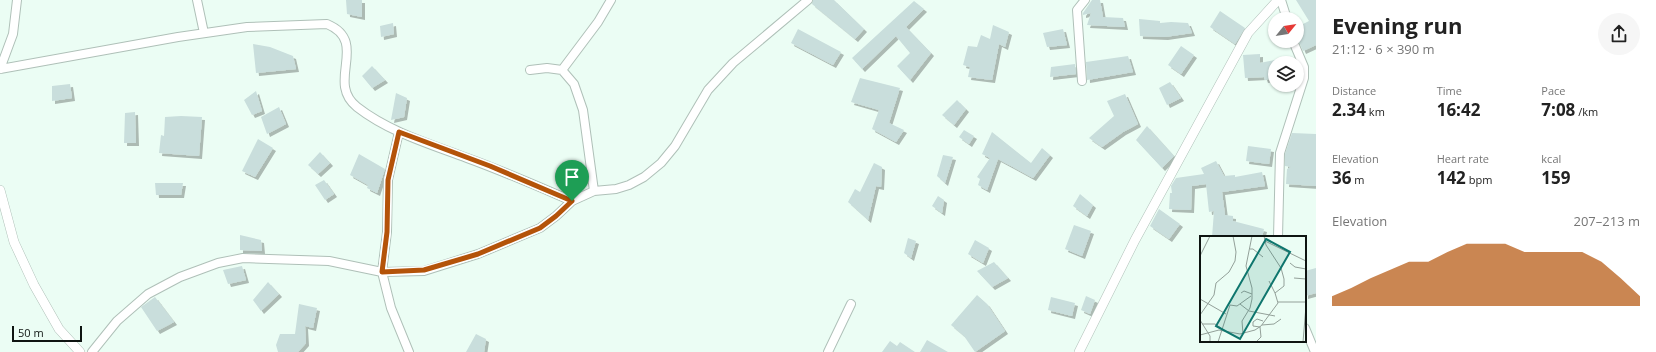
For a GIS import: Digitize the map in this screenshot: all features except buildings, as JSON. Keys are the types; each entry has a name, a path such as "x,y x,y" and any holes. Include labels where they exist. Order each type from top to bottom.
{"street":[{"path":"0,69 13,34 17,0"},
{"path":"197,0 204,33"},
{"path":"562,70 598,22 611,0"},
{"path":"92,352 117,321 148,294 180,277 218,263 244,258 329,261 382,272 424,270 478,254 540,228 572,201 594,191 616,189 629,185 644,177 662,163 675,146 708,90 734,63 808,0"},
{"path":"1082,81 1077,10 1085,0"},
{"path":"1079,352 1135,240 1248,33 1279,0 1283,12"},
{"path":"0,69 204,33 247,27 327,24 337,28 344,35 348,48 344,78 346,90 350,100 361,110 399,132 497,169 572,201"},
{"path":"1278,236 1280,153 1304,78 1304,67 1297,48"},
{"path":"530,70 547,68 562,70 574,84 583,110 594,191"},
{"path":"399,132 388,180 387,232 382,272 391,308 408,352"},
{"path":"0,190 14,242 34,285 59,329 80,352"},
{"path":"828,352 852,304"},
{"path":"1306,330 1315,352"},
{"path":"65,352 72,345"}],"route":[{"path":"399,132 490,166 572,201 540,228 478,254 424,270 382,272 387,232 388,180 399,132"}]}
